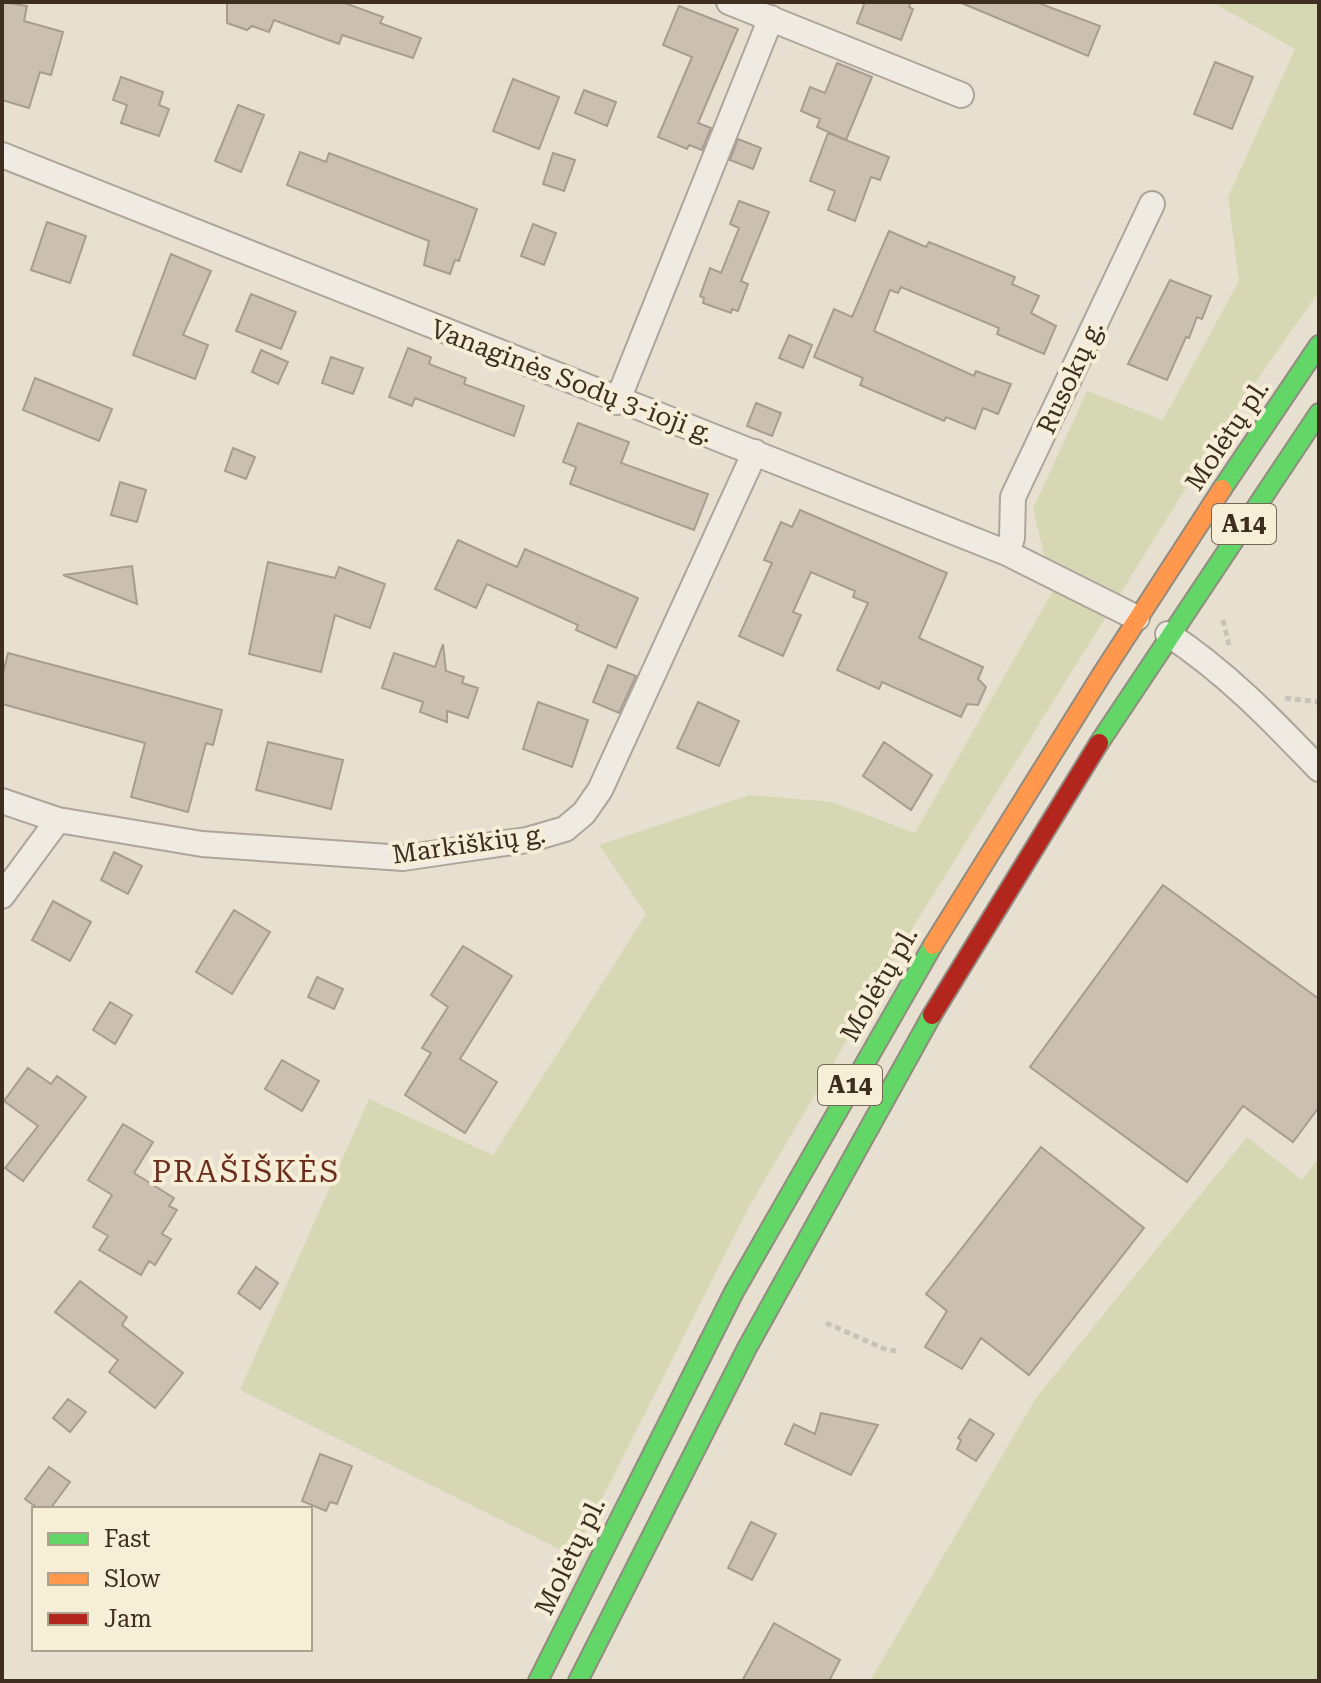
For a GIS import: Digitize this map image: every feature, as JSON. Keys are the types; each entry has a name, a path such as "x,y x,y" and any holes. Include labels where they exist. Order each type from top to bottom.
{"highway":[{"name":"Molėtų pl.","path":"538,1681 624,1505 763,1239 924,959 1137,618 1319,345"},
{"name":"A14","path":"578,1681 707,1422 813,1224 986,925 1168,634 1319,413"}],"street":[{"path":"729,2 961,95"},
{"path":"617,402 771,18"},
{"name":"Vanaginės Sodų 3-ioji g.","path":"2,155 34,165 617,402 755,452 1007,553 1137,618"},
{"name":"Rusokų g.","path":"1007,553 1012,538 1013,497 1152,204"},
{"name":"Markiškių g.","path":"2,801 58,820 202,844 403,858 527,840 565,829 584,813 600,790 755,452"},
{"path":"1168,634 1197,653 1259,706 1319,769"},
{"path":"2,896 58,820"}],"path":[{"path":"826,1323 887,1350 899,1351"}],"green space":[{"path":"1212,2 1319,2 1319,291 1215,441 915,924 749,1207 573,1556 240,1390 369,1099 493,1155 646,914 599,845 749,795 832,802 915,833 1053,591 1033,509 1087,391 1163,420 1239,281 1228,197 1295,49"},
{"path":"1247,1137 1302,1180 1319,1158 1319,1681 870,1681 1036,1398"}],"building":[{"path":"2,2 27,6 24,21 63,32 51,75 40,72 29,108 2,100"},
{"path":"227,2 342,2 383,17 380,23 421,38 413,58 342,35 339,44 274,20 269,32 252,26 247,30 227,23"},
{"path":"865,2 911,2 909,7 913,9 901,40 857,23"},
{"path":"959,2 1036,2 1100,26 1088,56"},
{"path":"679,6 738,29 698,123 711,128 702,150 689,145 687,149 658,137 692,57 663,45"},
{"path":"1215,62 1253,77 1232,129 1194,114"},
{"path":"837,63 872,77 846,140 817,127 820,119 801,111 810,87 825,93"},
{"path":"121,77 163,92 159,105 169,109 159,136 121,123 127,105 113,100"},
{"path":"513,79 559,97 539,149 493,131"},
{"path":"584,90 616,102 607,126 575,113"},
{"path":"238,105 264,115 241,172 215,161"},
{"path":"828,133 889,157 880,180 871,177 855,221 828,210 835,191 810,181"},
{"path":"738,139 761,148 753,169 730,160"},
{"path":"300,152 326,162 329,153 477,209 459,261 455,260 450,274 424,265 429,241 287,185"},
{"path":"553,153 575,160 564,191 543,184"},
{"path":"739,201 769,212 741,281 748,284 738,311 732,309 731,313 703,303 704,298 700,296 710,268 721,273 739,228 730,224"},
{"path":"47,222 86,236 70,283 31,270"},
{"path":"533,224 556,233 544,265 521,256"},
{"path":"889,231 926,247 929,242 1015,277 1012,284 1039,296 1031,313 1056,326 1044,354 997,334 999,328 901,287 898,293 890,290 874,331 974,376 976,371 1011,384 998,414 983,408 975,429 946,417 944,421 860,385 863,378 814,357 834,309 852,317"},
{"path":"171,254 211,271 183,335 208,345 195,379 133,355"},
{"path":"1170,280 1211,296 1202,319 1197,317 1189,338 1186,337 1167,380 1128,364"},
{"path":"251,294 296,312 281,349 236,331"},
{"path":"789,335 812,345 803,368 779,358"},
{"path":"408,348 431,357 429,364 466,378 464,384 524,406 514,436 415,398 412,406 389,397"},
{"path":"261,350 288,362 278,384 252,372"},
{"path":"331,357 363,368 353,394 322,383"},
{"path":"35,378 112,409 99,441 23,410"},
{"path":"756,403 781,413 772,436 747,426"},
{"path":"578,423 629,442 621,463 708,494 694,530 570,484 576,467 563,462"},
{"path":"233,448 255,457 246,479 225,471"},
{"path":"120,482 146,490 137,522 111,515"},
{"path":"800,510 947,573 919,638 983,667 978,679 986,687 978,705 967,704 961,717 882,682 879,689 837,670 868,603 853,597 855,591 811,572 793,612 801,615 783,656 739,636 772,563 764,560 781,522 792,527"},
{"path":"458,540 517,567 525,549 638,598 616,648 576,630 578,625 487,584 476,608 435,589"},
{"path":"268,562 335,578 339,567 385,584 370,628 335,615 321,672 249,654"},
{"path":"132,566 137,604 63,575"},
{"path":"443,644 446,671 464,677 462,683 478,688 468,718 447,711 447,722 420,712 423,702 382,688 394,653 435,667"},
{"path":"8,653 222,710 213,745 206,743 188,812 131,797 145,743 2,704 2,677"},
{"path":"608,665 636,676 619,713 593,702"},
{"path":"538,702 588,720 572,767 523,749"},
{"path":"698,702 739,721 719,766 677,748"},
{"path":"268,742 343,760 331,809 256,790"},
{"path":"884,742 932,775 911,810 863,776"},
{"path":"114,852 142,866 128,894 101,880"},
{"path":"1163,885 1319,999 1319,1107 1293,1142 1243,1106 1187,1182 1030,1067"},
{"path":"53,901 91,922 70,961 32,940"},
{"path":"234,910 270,932 232,994 196,972"},
{"path":"463,946 512,976 460,1059 497,1082 465,1133 405,1095 431,1053 422,1048 448,1007 431,995"},
{"path":"317,977 343,989 334,1009 308,997"},
{"path":"110,1002 132,1015 115,1044 93,1030"},
{"path":"282,1060 319,1081 302,1111 265,1089"},
{"path":"28,1068 51,1084 57,1076 86,1097 23,1181 5,1168 38,1126 4,1101"},
{"path":"123,1124 153,1142 134,1173 174,1198 169,1206 177,1210 162,1234 171,1239 155,1265 149,1261 141,1275 99,1250 108,1236 93,1227 112,1195 88,1180"},
{"path":"1041,1147 1144,1228 1029,1375 981,1338 962,1369 925,1347 947,1311 926,1294"},
{"path":"256,1267 278,1283 260,1309 238,1293"},
{"path":"80,1281 127,1317 122,1325 183,1373 155,1408 109,1372 118,1360 55,1312"},
{"path":"68,1399 86,1412 70,1432 53,1418"},
{"path":"821,1413 878,1425 851,1475 785,1444 794,1424 815,1434"},
{"path":"970,1419 994,1434 976,1461 957,1449 961,1440 958,1438"},
{"path":"320,1454 352,1466 337,1504 330,1502 326,1511 302,1501"},
{"path":"49,1467 70,1482 51,1507 36,1507 25,1499"},
{"path":"751,1522 776,1534 752,1580 728,1568"},
{"path":"774,1623 840,1660 829,1681 742,1681"}],"traffic: fast":[{"path":"1222,489 1319,345"},
{"path":"1099,743 1319,413"},
{"path":"538,1681 734,1292 933,945"},
{"path":"578,1681 747,1348 932,1015"}],"traffic: slow":[{"path":"933,945 1222,489"}],"traffic: jam":[{"path":"932,1015 1099,743"}],"district":[{"name":"PRAŠIŠKĖS","path":"246,1171"}]}
